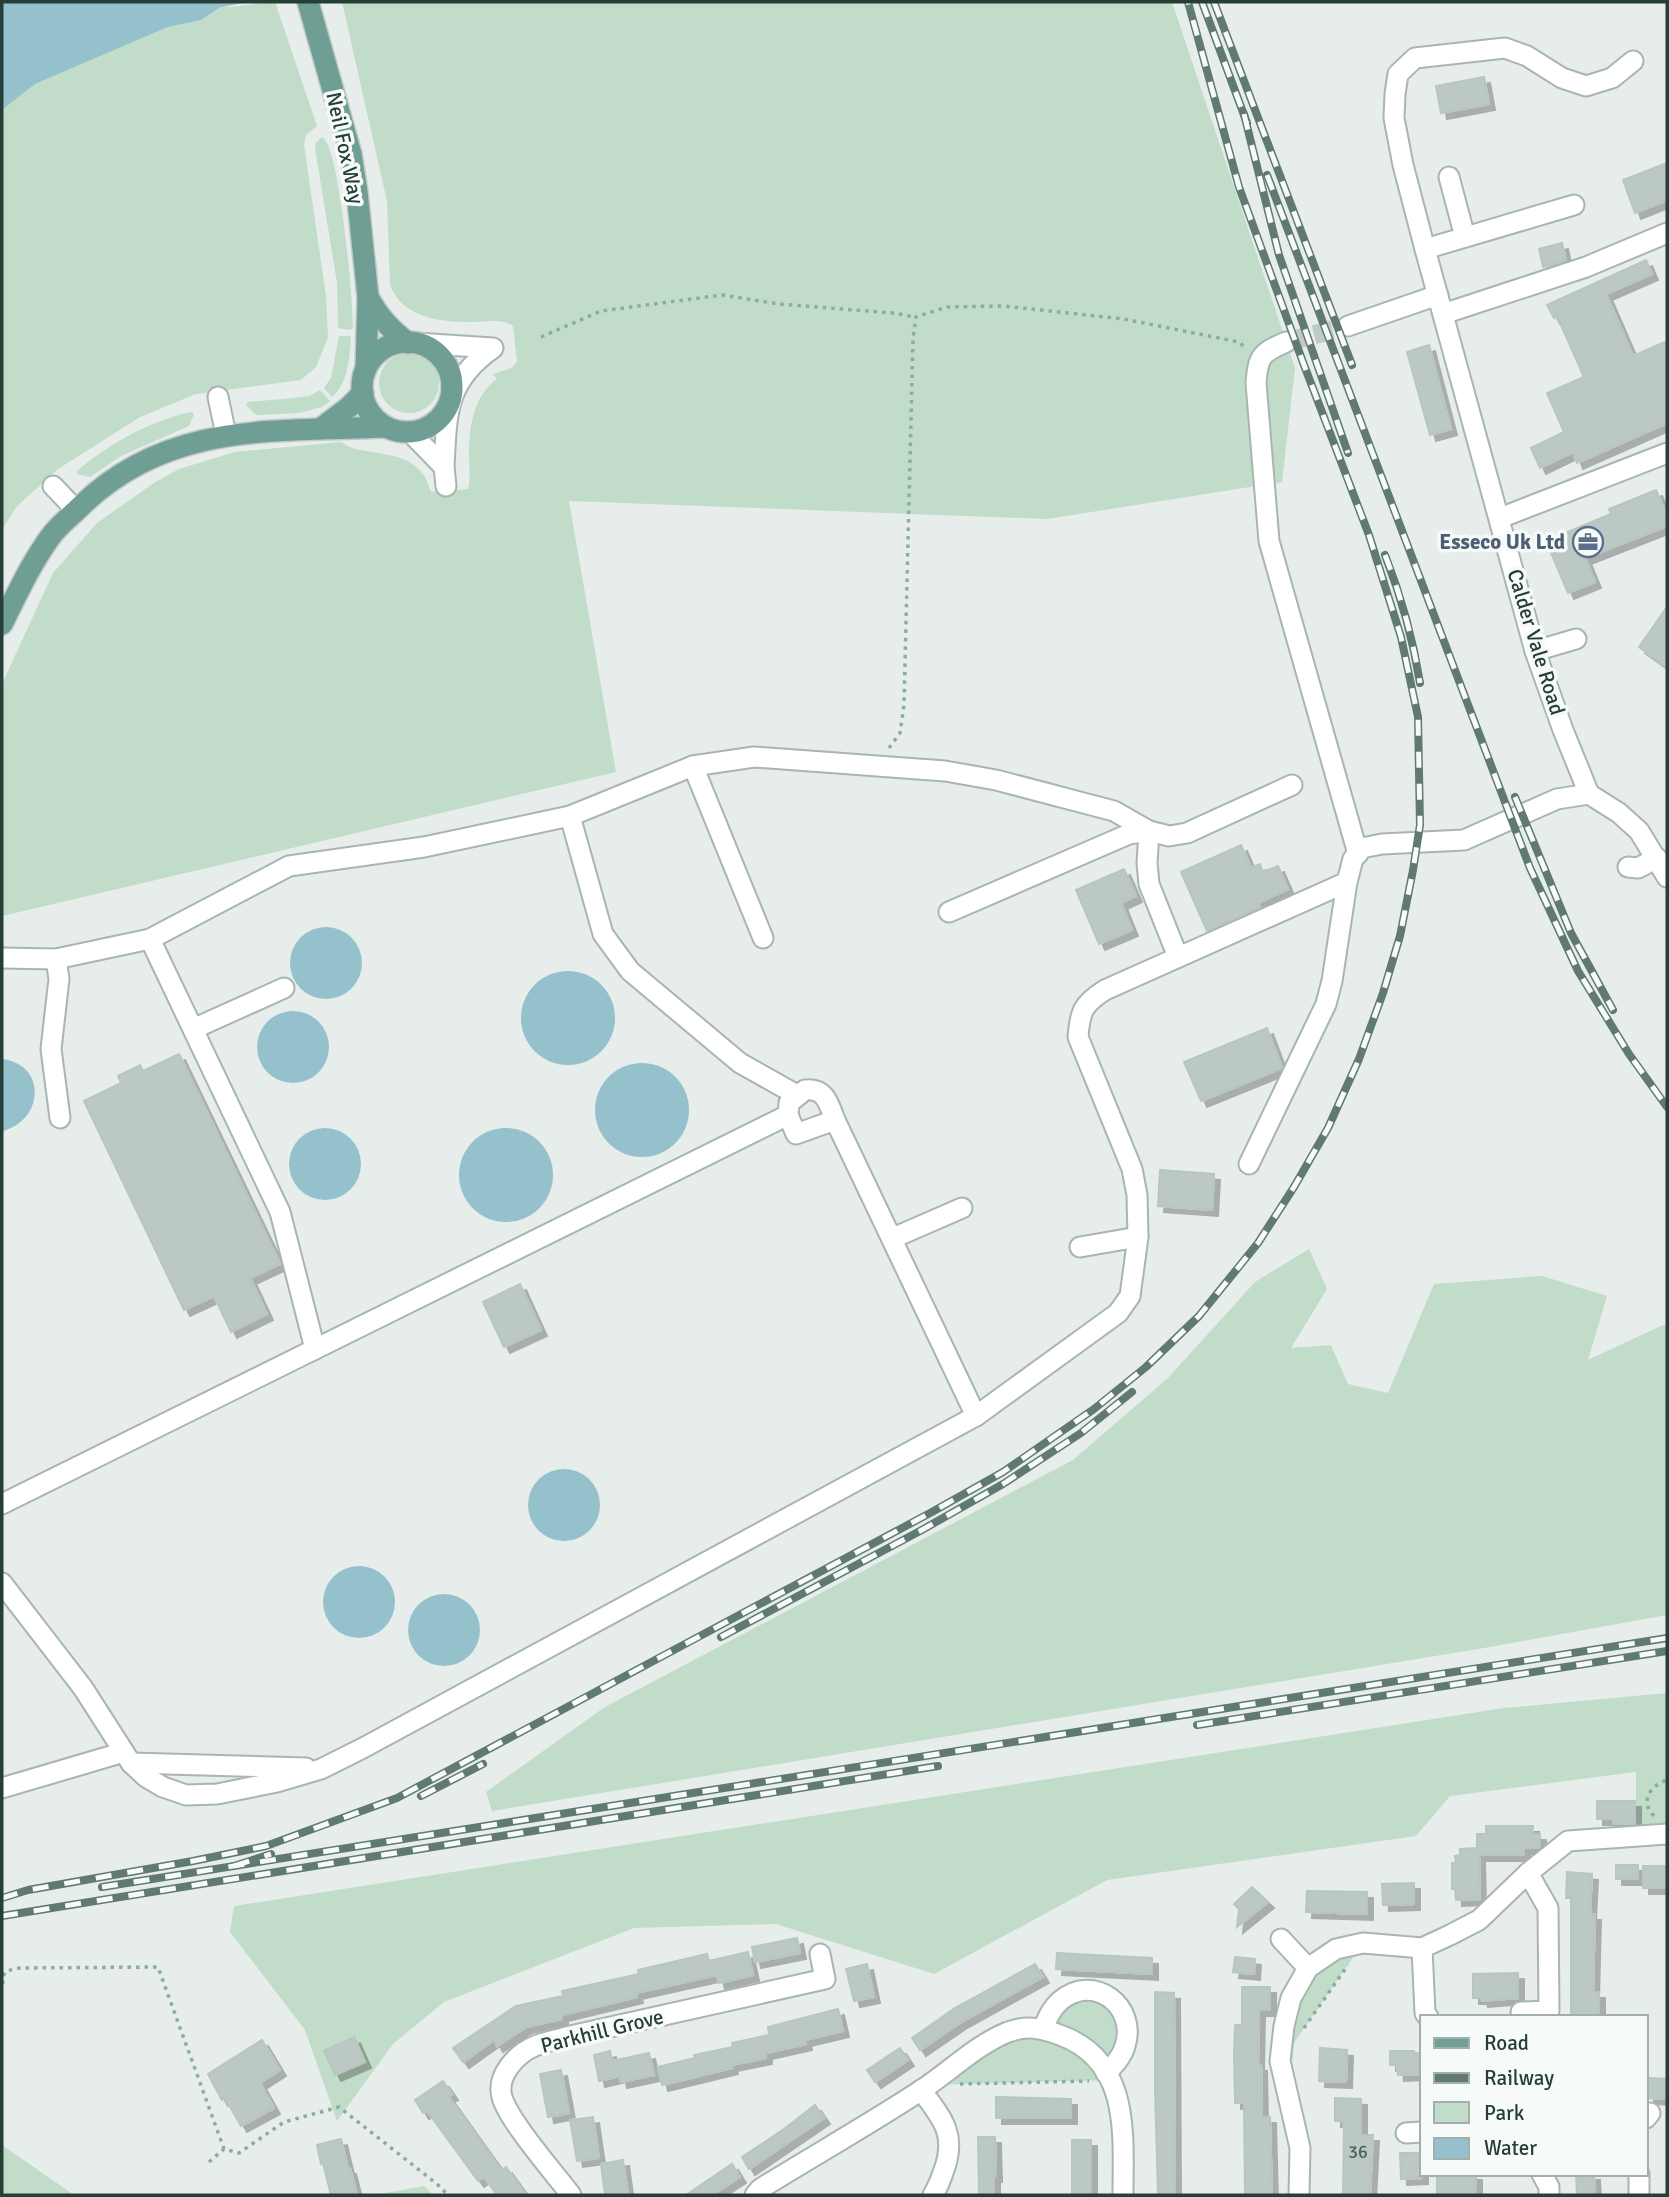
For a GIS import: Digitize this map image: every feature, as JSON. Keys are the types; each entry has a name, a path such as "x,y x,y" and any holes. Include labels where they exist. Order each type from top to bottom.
{"main road":[{"name":"Neil Fox Way","path":"307,2 351,154 368,297 363,393"},
{"name":"Neil Fox Way","path":"368,297 379,317 412,343 429,348 440,357 448,369 452,383 451,397"},
{"path":"366,369 375,356 387,347 412,343"},
{"path":"320,429 363,393 370,414 386,427 410,432 424,429 436,422 446,411 451,397"},
{"path":"2,624 24,579 52,534 100,489 145,460 187,444 226,435 386,427"}],"street":[{"name":"Calder Vale Road","path":"1589,794 1535,651 1403,165 1394,118 1395,94 1398,74 1415,58 1505,48 1527,55 1562,78 1586,86 1612,78 1633,61"},
{"path":"1449,177 1465,237"},
{"path":"1425,249 1574,205"},
{"path":"1348,326 1586,267 1667,233"},
{"path":"1286,342 1268,350 1258,360 1256,383 1269,541 1357,853"},
{"path":"410,432 445,477 445,433 451,397 460,379 474,362 502,347 412,343"},
{"path":"218,397 226,435"},
{"path":"1500,519 1667,453"},
{"path":"53,486 76,510"},
{"path":"1535,651 1576,639"},
{"path":"2,958 55,959 150,939 289,866 424,848 570,816 694,766 754,757 946,771 996,780 1114,811 1149,831 1169,836 1187,833 1292,785"},
{"path":"694,766 763,938"},
{"path":"1249,1164 1326,1004 1347,882 1353,859 1362,848 1382,844 1464,840 1557,799 1589,794 1619,813 1639,831 1667,877"},
{"path":"570,816 603,934 630,971 740,1063 797,1095"},
{"path":"950,912 1129,834 1149,831"},
{"path":"1149,831 1149,884 1178,957"},
{"path":"1629,867 1638,868 1657,858"},
{"path":"2,1583 83,1688 127,1757 146,1777 163,1787 186,1795 217,1794 277,1782 321,1769 976,1416 1118,1313 1130,1296 1138,1237 1137,1195 1132,1169 1078,1037 1080,1017 1088,1000 1347,882"},
{"path":"150,939 280,1212 315,1349"},
{"path":"55,959 59,979 51,1049 60,1118"},
{"path":"193,1029 284,988"},
{"path":"835,1120 796,1134 788,1115 789,1103 805,1090 818,1091 826,1096 976,1416"},
{"path":"2,1504 788,1115"},
{"path":"893,1238 962,1209"},
{"path":"1080,1247 1138,1237"},
{"path":"2,1788 127,1757 321,1769"},
{"path":"1298,2195 1300,2148 1280,2061 1291,1998 1308,1968 1336,1950 1363,1943 1422,1948 1479,1920 1528,1873 1568,1841 1663,1828"},
{"path":"1521,2012 1549,2011 1548,1908 1528,1873"},
{"path":"1281,1939 1308,1968"},
{"path":"1422,1948 1426,2015"},
{"name":"Parkhill Grove","path":"571,2195 522,2130 501,2096 504,2075 513,2061 534,2047 566,2037 825,1979 820,1954"},
{"path":"1043,2029 1050,2012 1071,1993 1087,1989 1107,1994 1121,2008 1128,2034 1125,2048 1109,2076"},
{"path":"755,2195 760,2189 925,2088 987,2043 1027,2026 1043,2029 1081,2047 1098,2061 1109,2076 1123,2119 1122,2195"},
{"path":"925,2088 948,2131 950,2152 933,2195"},
{"path":"1543,2176 1549,2187 1549,2195"},
{"path":"1639,2176 1639,2195"}],"path":[{"path":"541,337 601,311 722,295 779,304 916,317 947,307 1003,306 1124,319 1239,342 1258,360"},
{"path":"870,767 888,750 900,733 904,705 913,338 916,317"},
{"path":"1663,1828 1649,1811 1647,1803 1649,1791 1657,1783 1667,1780"},
{"path":"1301,2032 1363,1943"},
{"path":"3,1984 2,1978 6,1971 20,1968 158,1967 224,2149"},
{"path":"925,2088 1109,2076"},
{"path":"224,2149 239,2152 284,2122 339,2106 448,2195"},
{"path":"209,2162 224,2149"}],"green space":[{"path":"275,2 317,126 306,135 304,145 326,296 328,337 316,367 301,380 196,394 140,417 58,469 17,506 2,530 2,110 35,84 168,27 201,20 219,8"},
{"path":"342,2 1172,2 1295,368 1282,482 1047,519 569,501 616,772 2,916 2,684 53,573 97,523 179,469 235,452 330,443 341,442 358,450 404,459 422,473 432,492 468,489 470,434 474,413 482,394 497,379 493,374 511,368 517,362 513,326 500,321 463,322 425,316 404,305 390,285 387,201"},
{"path":"322,137 328,147 340,194 351,288 353,328 350,330 338,328 337,283 315,148"},
{"path":"339,336 350,336 351,340 345,378 332,397 324,388 331,378"},
{"path":"409,353 426,358 434,366 439,383 434,400 426,408 409,413 392,408 384,400 379,383 384,366 392,358"},
{"path":"320,390 330,401 322,407 299,413 256,415 246,405 248,402 309,396"},
{"path":"191,412 194,414 189,426 121,456 90,477 77,474 89,461 130,435 160,421"},
{"path":"1309,1249 1327,1289 1291,1348 1331,1345 1348,1384 1388,1393 1434,1284 1542,1276 1607,1296 1588,1360 1663,1325 1667,1326 1667,1615 1484,1648 492,1811 486,1792 605,1707 1073,1460 1168,1378 1255,1282"},
{"path":"1667,1693 1667,1834 1636,1836 1636,1772 1450,1796 1416,1836 1107,1880 934,1974 776,1924 634,1928 444,2002 393,2044 337,2121 305,2030 230,1932 234,1906 1504,1708"},
{"path":"1363,1943 1294,2043 1289,2096 1284,2026 1308,1968"},
{"path":"1071,1993 1121,2008 1112,2080 928,2085 987,2043 1043,2029"},
{"path":"2,2145 74,2195 2,2195"},
{"path":"424,2186 433,2195 375,2195"}],"water":[{"path":"2,2 246,2 219,8 201,20 168,27 35,84 2,110"},
{"path":"326,927 346,933 356,943 362,963 356,983 346,993 326,999 306,993 296,983 290,963 296,943 306,933"},
{"path":"568,971 586,975 601,985 611,1000 615,1018 611,1036 601,1051 586,1061 568,1065 550,1061 535,1051 525,1036 521,1018 525,1000 535,985 550,975"},
{"path":"293,1011 313,1017 323,1027 329,1047 323,1067 313,1077 293,1083 273,1077 263,1067 257,1047 263,1027 273,1017"},
{"path":"2,1059 16,1063 27,1071 35,1092 27,1115 17,1125 3,1131"},
{"path":"642,1063 660,1067 675,1077 685,1092 689,1110 685,1128 675,1143 660,1153 642,1157 624,1153 609,1143 599,1128 595,1110 599,1092 609,1077 624,1067"},
{"path":"325,1128 345,1134 355,1144 361,1164 355,1184 345,1194 325,1200 305,1194 295,1184 289,1164 295,1144 305,1134"},
{"path":"506,1128 524,1132 539,1142 549,1157 553,1175 549,1193 539,1208 524,1218 506,1222 488,1218 473,1208 463,1193 459,1175 463,1157 473,1142 488,1132"},
{"path":"564,1469 584,1475 594,1485 600,1505 594,1525 584,1535 564,1541 544,1535 534,1525 528,1505 534,1485 544,1475"},
{"path":"359,1566 379,1572 389,1582 395,1602 389,1622 379,1632 359,1638 339,1632 329,1622 323,1602 329,1582 339,1572"},
{"path":"444,1594 464,1600 474,1610 480,1630 474,1650 464,1660 444,1666 424,1660 414,1650 408,1630 414,1610 424,1600"}],"building":[{"path":"1484,77 1489,104 1441,113 1436,86"},
{"path":"1667,163 1667,200 1635,213 1623,180"},
{"path":"1562,243 1566,261 1543,267 1539,249"},
{"path":"1646,260 1652,274 1606,294 1633,356 1667,341 1667,423 1577,463 1573,452 1540,468 1531,448 1564,432 1547,393 1584,377 1557,316 1554,318 1547,305"},
{"path":"1429,345 1451,429 1430,435 1407,352"},
{"name":"Esseco Uk Ltd","path":"1656,490 1667,516 1667,526 1585,558 1595,582 1568,593 1546,541 1611,514 1609,509"},
{"path":"1667,607 1667,667 1639,647"},
{"path":"1241,845 1251,868 1260,864 1263,872 1278,866 1288,889 1258,903 1260,907 1207,931 1181,872"},
{"path":"1124,869 1136,896 1121,903 1132,930 1099,944 1076,890"},
{"path":"1267,1028 1282,1068 1201,1101 1184,1062"},
{"path":"179,1054 280,1264 250,1278 267,1314 231,1332 214,1296 184,1310 84,1101 121,1083 118,1076 140,1065 143,1071"},
{"path":"1160,1170 1214,1174 1212,1210 1158,1206"},
{"path":"520,1284 541,1330 504,1347 483,1302"},
{"path":"1597,1801 1635,1801 1635,1824 1613,1824 1613,1819 1597,1819"},
{"path":"1486,1826 1533,1826 1532,1834 1540,1834 1540,1848 1524,1848 1524,1855 1479,1855 1480,1899 1456,1900 1455,1889 1452,1889 1452,1863 1456,1863 1455,1856 1460,1855 1460,1849 1477,1848 1477,1834 1486,1834"},
{"path":"1616,1865 1638,1865 1638,1879 1616,1879"},
{"path":"1643,1866 1667,1866 1667,1888 1643,1888"},
{"path":"1567,1872 1592,1874 1590,1914 1595,1914 1593,1992 1599,1992 1599,2015 1571,2015 1571,1898 1566,1898"},
{"path":"1414,1883 1414,1904 1383,1905 1382,1884"},
{"path":"1252,1887 1268,1902 1237,1927 1239,1909 1234,1904"},
{"path":"1307,1891 1367,1892 1367,1914 1306,1912"},
{"path":"797,1938 800,1953 755,1962 752,1947"},
{"path":"748,1952 753,1975 719,1983 717,1975 636,1993 637,1997 562,2015 562,2019 526,2027 497,2046 494,2040 463,2062 453,2048 516,2006 563,1996 562,1991 639,1974 638,1970 707,1954 709,1961"},
{"path":"1057,1953 1152,1958 1152,1974 1056,1969"},
{"path":"1235,1957 1255,1959 1254,1974 1233,1972"},
{"path":"867,1964 874,1997 854,2001 846,1969"},
{"path":"1035,1964 1043,1977 961,2022 920,2050 912,2038 955,2008"},
{"path":"1518,1973 1518,1998 1482,2001 1481,1998 1473,1998 1473,1974"},
{"path":"1242,1987 1270,1987 1270,2010 1259,2010 1258,2065 1261,2065 1262,2117 1270,2117 1272,2195 1245,2195 1244,2103 1235,2103 1234,2054 1235,2025 1242,2025"},
{"path":"1155,1992 1174,1993 1175,2195 1158,2195"},
{"path":"838,2009 843,2031 805,2040 806,2044 766,2053 766,2058 662,2085 658,2067 695,2058 694,2055 733,2047 732,2043 769,2035 768,2027"},
{"path":"354,2037 365,2062 335,2075 324,2051"},
{"path":"262,2040 280,2070 260,2083 274,2108 241,2126 225,2098 222,2100 208,2074"},
{"path":"900,2048 908,2060 875,2082 867,2070"},
{"path":"1320,2048 1347,2050 1346,2082 1319,2081"},
{"path":"610,2051 612,2061 649,2053 654,2075 621,2082 620,2076 599,2081 594,2055"},
{"path":"1390,2051 1420,2053 1420,2074 1398,2075 1397,2065 1390,2065"},
{"path":"561,2070 569,2113 548,2117 540,2074"},
{"path":"1648,2078 1667,2079 1667,2099 1648,2098"},
{"path":"443,2081 452,2094 448,2096 501,2170 506,2167 526,2195 497,2195 484,2177 478,2181 427,2111 423,2113 415,2100"},
{"path":"996,2097 1071,2099 1071,2118 996,2118"},
{"path":"1335,2098 1361,2099 1361,2135 1373,2135 1370,2195 1343,2195 1344,2121 1335,2121"},
{"path":"815,2105 824,2118 749,2169 742,2157"},
{"path":"593,2117 599,2158 577,2161 570,2120"},
{"path":"978,2137 995,2137 994,2195 979,2195"},
{"path":"341,2139 357,2195 331,2195 323,2163 321,2164 317,2145"},
{"path":"1072,2140 1091,2140 1091,2195 1072,2195"},
{"path":"1400,2153 1420,2153 1422,2178 1401,2179"},
{"path":"623,2160 628,2195 605,2195 601,2164"},
{"path":"732,2164 740,2177 712,2195 686,2195"},
{"path":"1437,2176 1476,2176 1476,2195 1437,2195"},
{"path":"1576,2176 1594,2176 1595,2195 1577,2195"}],"tunnel":[{"path":"1286,342 1348,326"}],"railway":[{"path":"2,1898 28,1890 266,1846 397,1798 932,1512 1003,1472 1094,1409 1146,1367 1199,1316 1258,1243 1294,1187 1328,1128 1359,1059 1400,936 1420,825 1418,717 1401,637 1369,535 1239,187 1188,2"},
{"path":"1202,2 1247,123"},
{"path":"1214,2 1352,365"},
{"path":"1244,114 1279,255 1348,453"},
{"path":"1267,175 1530,868 1578,971 1629,1054 1667,1107"},
{"path":"1385,555 1406,618 1420,683"},
{"path":"1515,797 1571,933 1613,1010"},
{"path":"721,1637 1003,1484 1081,1433 1132,1392"},
{"path":"102,1887 1667,1638"},
{"path":"1197,1725 1667,1651"},
{"path":"421,1796 483,1764"},
{"path":"2,1916 938,1766"},
{"path":"234,1866 271,1854"}],"place":[{"name":"Esseco Uk Ltd","path":"1588,542"}]}
